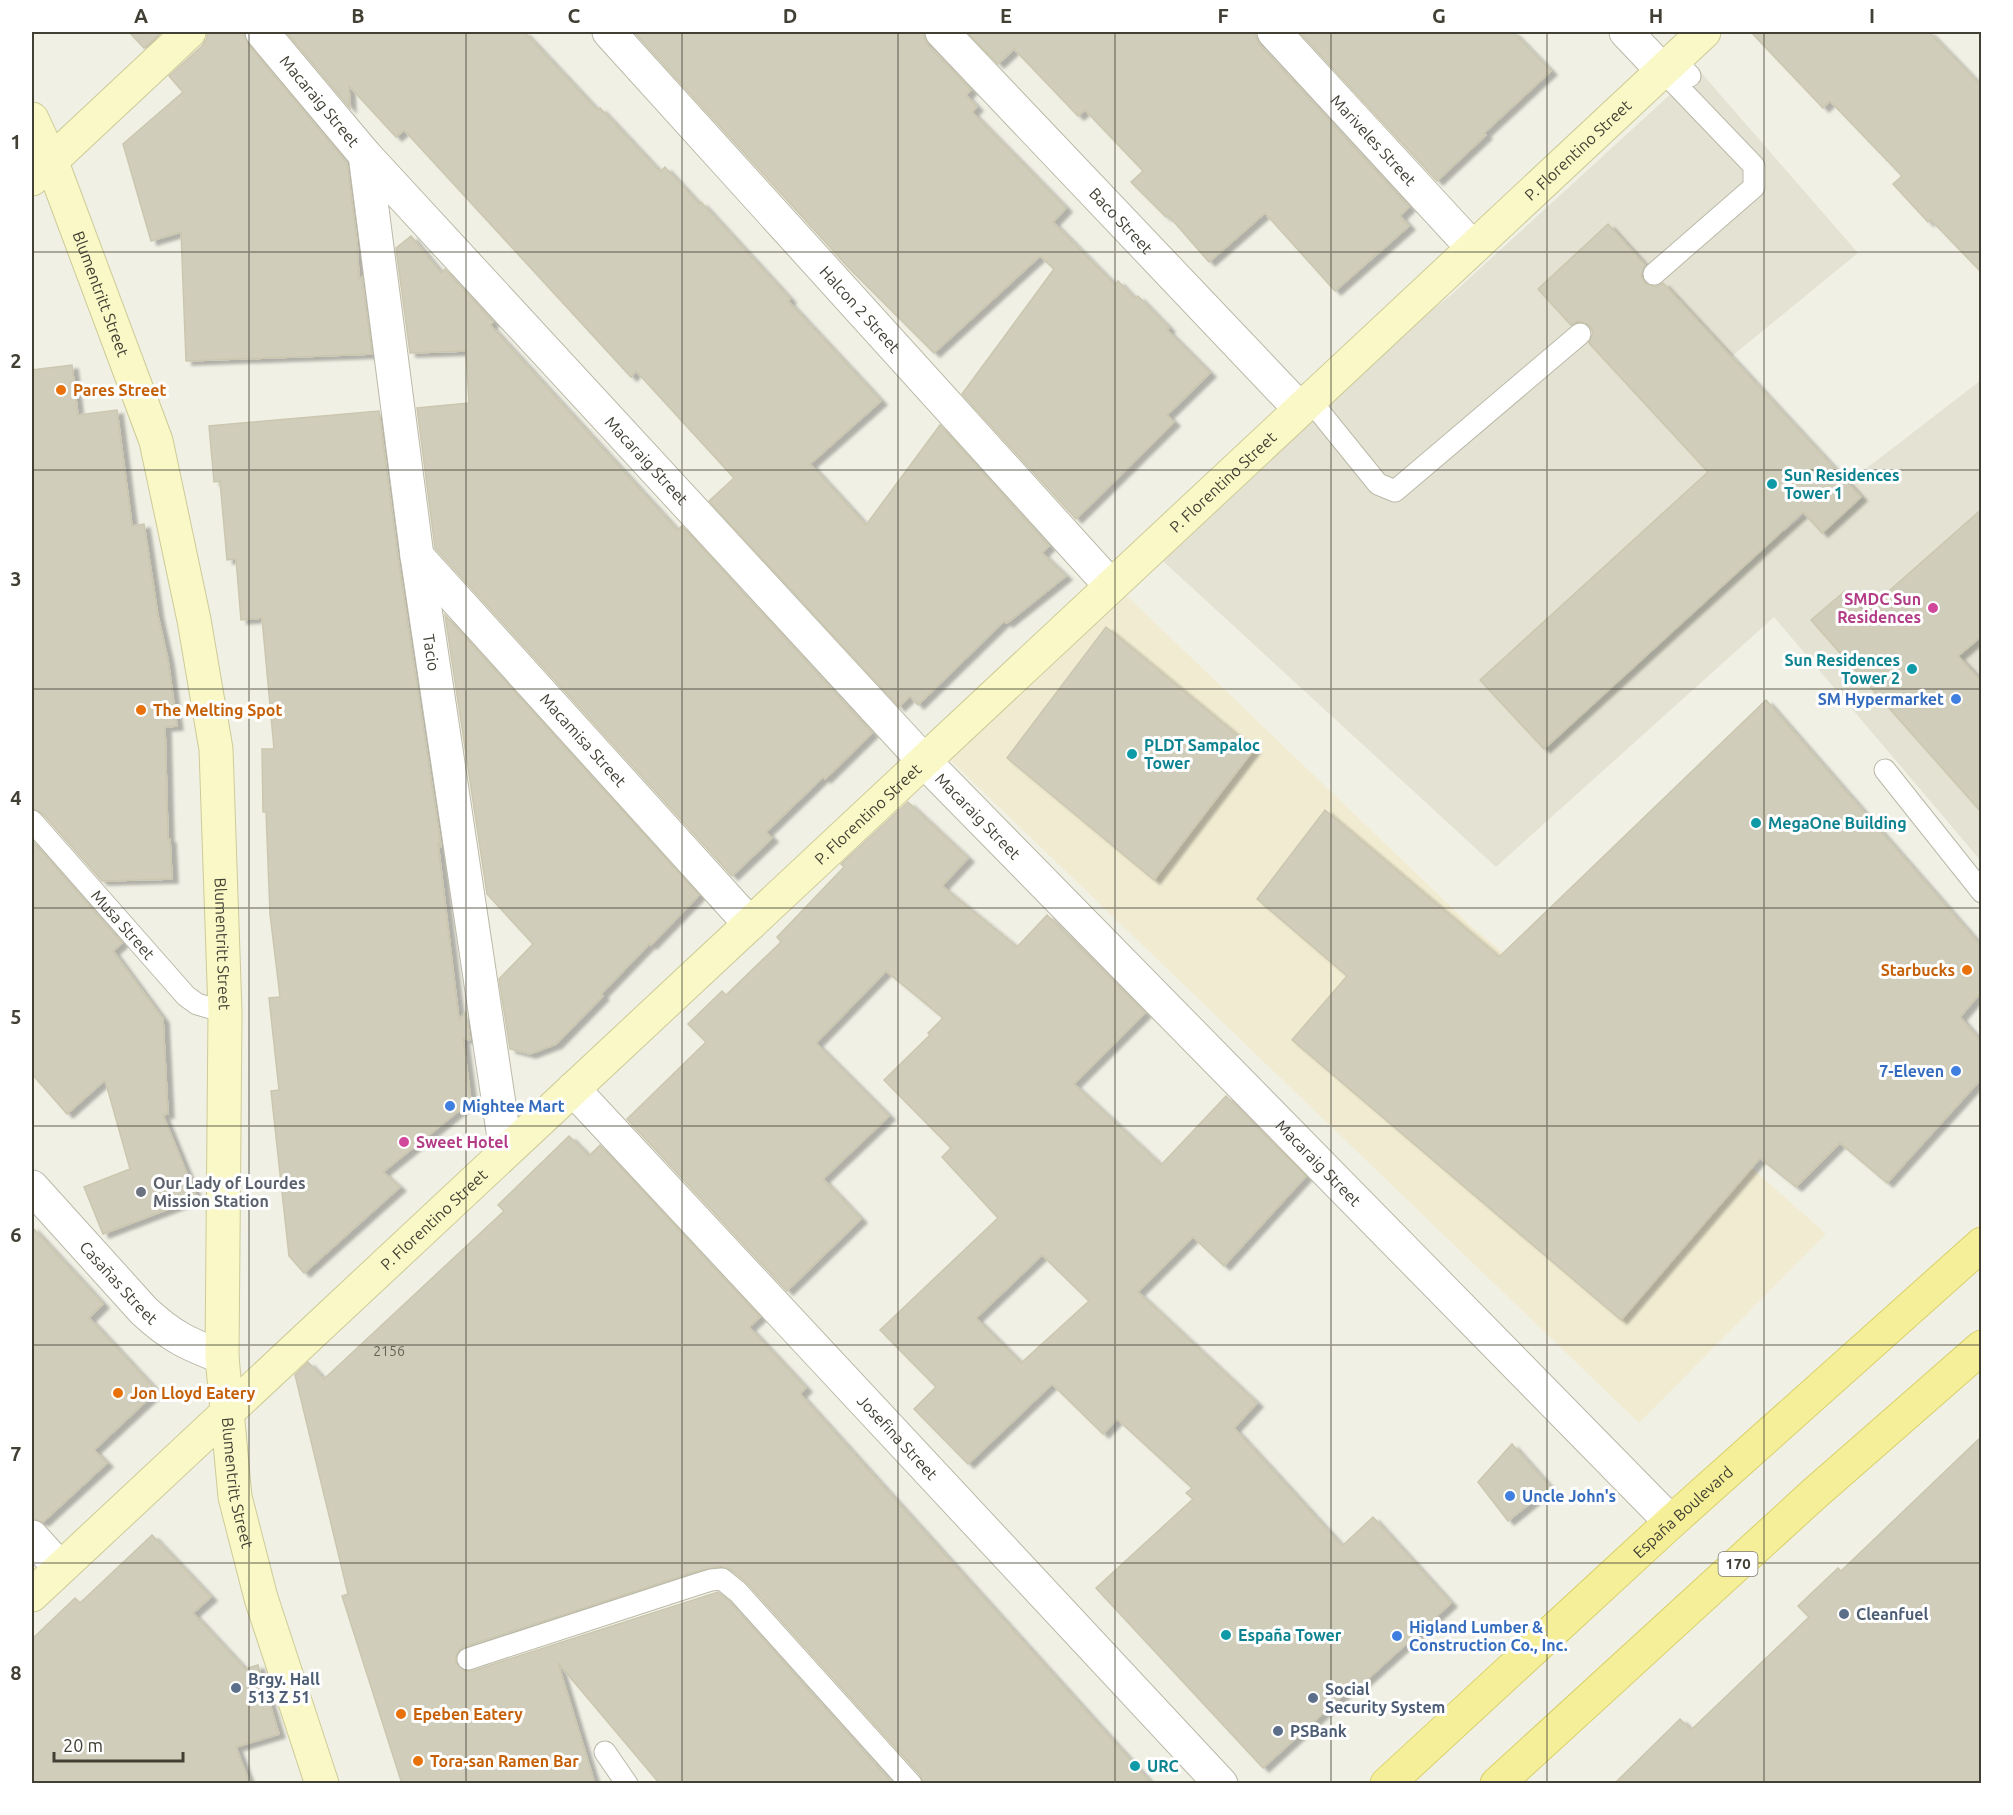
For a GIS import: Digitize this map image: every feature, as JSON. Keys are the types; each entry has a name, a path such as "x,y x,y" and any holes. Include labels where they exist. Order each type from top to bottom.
{"main road":[{"name":"España Boulevard","path":"1387,1784 1671,1522 1982,1244"},
{"name":"170","path":"1497,1784 1814,1494 1982,1347"}],"street":[{"path":"41,170 189,32"},
{"name":"Macaraig Street","path":"262,32 365,155 924,761 1671,1522"},
{"name":"Halcon 2 Street","path":"609,32 1111,586"},
{"name":"Baco Street","path":"942,32 1305,405"},
{"name":"Mariveles Street","path":"1274,32 1473,248"},
{"path":"1626,32 1675,68"},
{"name":"P. Florentino Street","path":"32,1594 1473,248 1675,68 1704,32"},
{"name":"Blumentritt Street","path":"32,119 41,170 156,441 194,620 216,749 225,1012 222,1357 235,1497 261,1598 322,1784"},
{"name":"Tacio","path":"365,155 417,556 506,1151"},
{"name":"Macamisa Street","path":"417,556 750,924"},
{"name":"Josefina Street","path":"573,1089 1221,1784"},
{"name":"Casañas Street","path":"32,1187 161,1327 184,1343 222,1357"},
{"path":"32,1537 60,1568"}],"lane":[{"path":"1654,274 1754,187 1754,166 1675,68"},
{"path":"1305,405 1378,484 1395,491 1580,334"},
{"path":"1886,770 1982,892"},
{"name":"Musa Street","path":"32,821 186,996 197,1004 225,1012"},
{"path":"468,1659 695,1585 722,1579 738,1592 911,1784"},
{"path":"605,1752 627,1784"}],"shaded area":[{"path":"1698,69 1858,253 1676,402 1784,532 1981,380 1981,861 1774,617 1496,867 1152,551 1361,366 1451,295"},
{"path":"1127,596 1471,926 1589,1023 1826,1234 1639,1423 945,755"}],"building":[{"path":"129,32 162,32 144,48"},
{"path":"207,32 244,32 248,44 347,163 357,241 359,279 362,277 372,354 186,361 181,232 151,241 123,144 183,92 169,76 202,46 207,38"},
{"path":"286,32 524,32 597,110 600,108 660,172 665,167 699,204 701,202 790,299 788,301 881,401 810,464 866,525 940,425 1049,546 1042,553 1066,576 1007,623 1004,621 918,705 910,696 899,707 709,501 734,478 636,371 631,377 404,130 396,137 349,86 350,108"},
{"path":"634,32 924,32 928,45 971,90 966,95 977,107 972,112 1066,208 1053,222 1115,285 1118,281 1135,299 1138,296 1169,328 1167,330 1210,373 1167,415 1174,422 1076,519 962,394 1054,269 1040,256 934,353 847,266"},
{"path":"967,32 1256,32 1260,45 1409,207 1400,216 1409,226 1335,291 1265,213 1209,262 1168,215 1166,217 1131,182 1143,171 1085,110 1078,116 1014,49 998,64"},
{"path":"1299,32 1513,32 1551,71 1484,133 1486,135 1437,181"},
{"path":"1751,32 1929,32 1982,87 1982,273 1931,220 1928,222 1893,184 1902,176 1830,101 1823,108"},
{"name":"Sun Residences Tower 1","path":"1608,224 1645,265 1641,276 1645,283 1656,287 1663,283 1861,497 1822,533 1803,512 1544,749 1480,680 1708,472 1589,343 1593,332 1589,325 1578,321 1571,325 1538,289"},
{"path":"411,236 441,273 445,269 493,322 490,325 677,530 682,526 872,733 766,832 772,838 732,876 435,548 417,408 469,403 466,351 410,353 396,248"},
{"path":"72,365 78,415 117,410 132,526 144,524 177,726 165,727 168,839 170,839 172,879 102,881 42,813 32,809 32,370"},
{"path":"379,411 398,558 441,846 438,843 459,1020 466,1012 470,1040 463,1038 471,1101 383,1172 400,1187 304,1273 289,1256 271,1091 279,1090 269,998 280,997 270,914 266,812 263,812 262,749 274,749 262,618 241,620 236,559 227,560 220,481 214,482 209,426"},
{"name":"Sun Residences Tower 2","path":"1982,509 1982,636 1958,656 1982,682 1982,813 1811,620 1845,591 1864,613"},
{"path":"445,615 699,895 601,994 603,996 556,1044 530,1054 510,1049 499,979 533,944 487,894"},
{"name":"PLDT Sampaloc Tower","path":"1106,627 1254,749 1154,880 1007,758"},
{"path":"1766,700 1982,947 1982,991 1960,1017 1982,1043 1982,1078 1887,1183 1840,1143 1796,1187 1760,1158 1621,1320 1292,1040 1347,976 1257,899 1325,810 1499,957"},
{"path":"908,802 968,858 942,886 1017,947 1047,915 1145,1013 1074,1084 1161,1165 1226,1096 1306,1176 1224,1266 1193,1237 1138,1292 1257,1403 1234,1428 1342,1546 1373,1517 1451,1603 1360,1686 1357,1682 1263,1768 1096,1588 1193,1499 1186,1493 1192,1488 1117,1419 1103,1434 1052,1384 968,1464 914,1409 936,1387 880,1330 998,1218 942,1157 951,1148 884,1080 930,1035 928,1033 943,1018 886,971 816,1043 889,1116 823,1179 861,1219 787,1291 627,1119 706,1042 688,1024 722,991 726,995 781,942 777,937 844,867 841,864","holes":["1042,1255 1089,1301 1021,1363 976,1318"]},
{"path":"32,840 122,943 113,951 163,1019 168,1114 163,1115 197,1198 103,1234 84,1187 130,1169 105,1080 67,1114 32,1074"},
{"path":"569,1136 589,1156 600,1145 760,1317 749,1327 806,1388 800,1394 1152,1784 923,1784 920,1775 747,1583 730,1569 721,1566 691,1573 464,1647 456,1656 456,1663 465,1671 472,1671 718,1592 729,1601 893,1784 660,1784 558,1663 595,1784 402,1784 342,1596 348,1594 295,1375 308,1362 324,1379 504,1211 498,1205"},
{"path":"32,1227 103,1304 89,1318 157,1391 94,1450 107,1463 43,1522 32,1519"},
{"path":"1982,1436 1982,1784 1614,1784 1680,1719 1691,1730 1809,1617 1798,1606 1838,1568 1841,1571"},
{"path":"1512,1444 1550,1487 1508,1521 1478,1482"},
{"path":"152,1535 211,1597 193,1613 245,1669 258,1665 279,1734 236,1747 250,1784 32,1784 32,1639 75,1598 80,1603"}],"place":[{"name":"Pares Street","path":"61,390"},
{"name":"Sun Residences Tower 1","path":"1772,484"},
{"name":"SMDC Sun Residences","path":"1933,608"},
{"name":"Sun Residences Tower 2","path":"1912,669"},
{"name":"SM Hypermarket","path":"1956,699"},
{"name":"The Melting Spot","path":"141,710"},
{"name":"PLDT Sampaloc Tower","path":"1132,754"},
{"name":"MegaOne Building","path":"1756,823"},
{"name":"Starbucks","path":"1967,970"},
{"name":"7-Eleven","path":"1956,1071"},
{"name":"Mightee Mart","path":"450,1106"},
{"name":"Sweet Hotel","path":"404,1142"},
{"name":"Our Lady of Lourdes Mission Station","path":"141,1192"},
{"name":"Jon Lloyd Eatery","path":"118,1393"},
{"name":"Uncle John's","path":"1510,1496"},
{"name":"Cleanfuel","path":"1844,1614"},
{"name":"España Tower","path":"1226,1635"},
{"name":"Higland Lumber & Construction Co., Inc.","path":"1397,1636"},
{"name":"Brgy. Hall 513 Z 51","path":"236,1688"},
{"name":"Social Security System","path":"1313,1698"},
{"name":"Epeben Eatery","path":"401,1714"},
{"name":"PSBank","path":"1278,1731"},
{"name":"Tora-san Ramen Bar","path":"418,1761"},
{"name":"URC","path":"1135,1766"}]}
